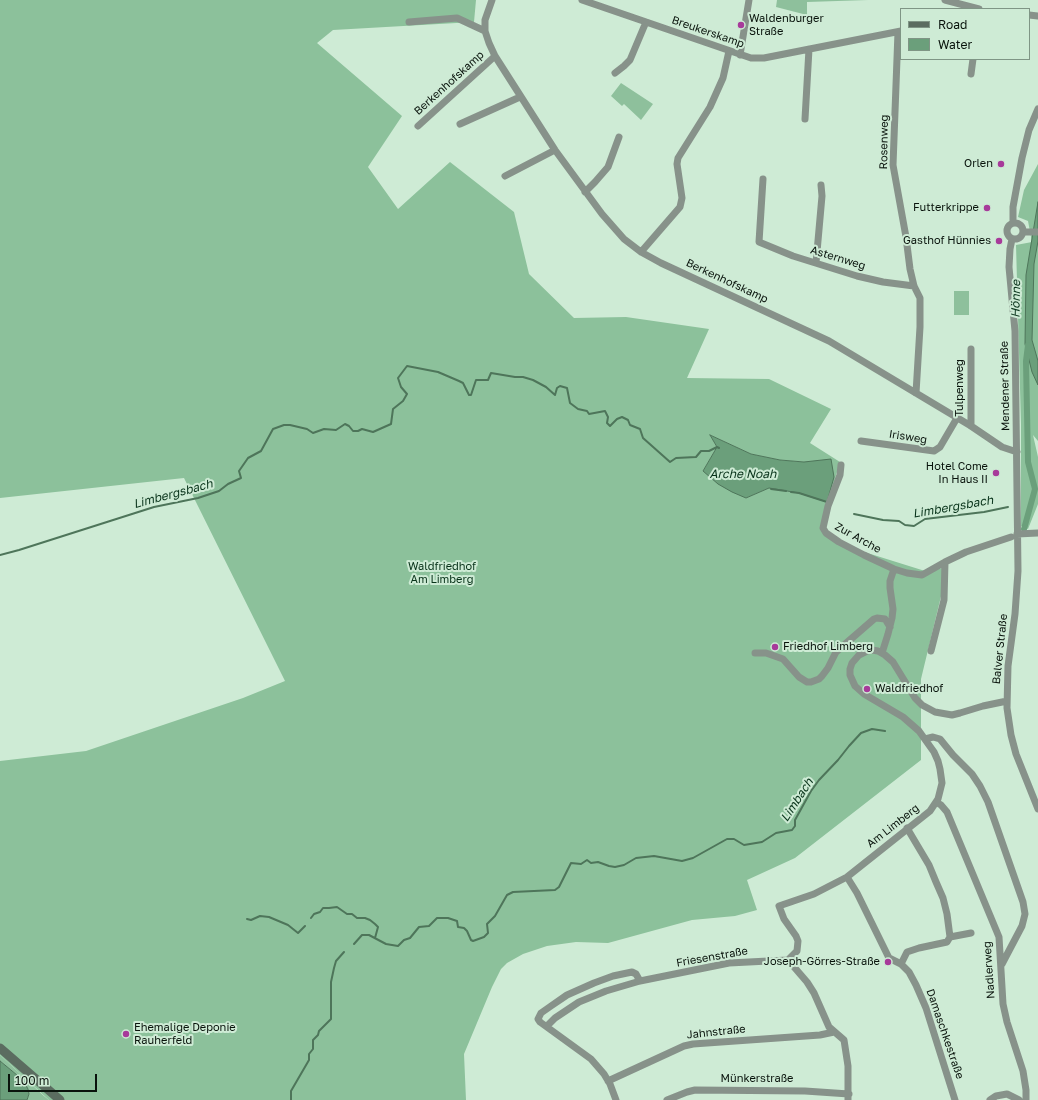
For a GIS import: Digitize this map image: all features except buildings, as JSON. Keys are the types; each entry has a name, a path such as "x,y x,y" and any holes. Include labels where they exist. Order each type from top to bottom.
{"street":[{"path":"409,22 457,18 485,31 485,20 492,0"},
{"name":"Breukerskamp","path":"582,0 751,58 764,58 900,31"},
{"path":"740,55 749,0"},
{"path":"949,3 973,8"},
{"path":"615,73 630,60 646,22"},
{"name":"Berkenhofskamp","path":"485,31 495,56 555,150 585,192 616,231 641,252 720,291 829,341 971,426 1002,447 1016,452"},
{"name":"Rosenweg","path":"900,31 893,165 914,286 920,298 920,327 916,393"},
{"path":"805,119 809,49"},
{"path":"641,252 680,207 682,198 677,164 678,158 703,120 714,100 723,78 729,51"},
{"name":"Berkenhofskamp","path":"418,126 495,56"},
{"path":"971,74 973,60"},
{"path":"460,124 520,97"},
{"name":"Mendener Straße","path":"1014,535 1016,452 1015,331 1009,267 1012,239 1008,236 1007,230 1013,223 1013,207 1022,158 1029,130 1038,109"},
{"path":"585,192 608,167 619,137"},
{"path":"505,176 555,150"},
{"name":"Asternweg","path":"763,179 759,242 793,256 857,276 883,282 914,286"},
{"path":"816,263 822,196 821,185"},
{"path":"1013,223 1020,224 1025,232"},
{"path":"1025,232 1038,232"},
{"path":"1012,239 1020,238 1025,232"},
{"name":"Tulpenweg","path":"971,349 971,426"},
{"name":"Irisweg","path":"861,441 934,451 940,447 957,418"},
{"name":"Zur Arche","path":"841,464 840,475 828,506 822,528 839,542 894,569 922,575 966,552 1014,535 1038,533"},
{"name":"Balver Straße","path":"1014,535 1017,592 1008,666 1007,701 1013,743 1038,809"},
{"path":"931,651 944,600 945,562"},
{"path":"894,569 890,581 893,609 890,627 882,653 893,662 915,698 922,705 936,712 952,714 1007,701"},
{"path":"755,653 766,653 783,659 799,677 807,682 811,682 822,676 836,652 874,619 885,619 890,627"},
{"name":"Am Limberg","path":"788,960 797,951 798,942 779,906 814,894 847,877 930,811 936,802 942,783 940,769 934,752 919,731 903,716 864,694 852,681 850,669 852,663 859,655 872,650 882,653"},
{"path":"925,739 933,737 940,739 953,755 972,774 980,786 988,802 1023,902 1025,914 1022,926 1001,966"},
{"name":"Nadlerweg","path":"936,802 947,812 996,927 1000,946 1004,1011 1023,1071 1026,1100"},
{"path":"900,964 907,952 947,942 950,937 947,914 938,887 929,865 908,828"},
{"name":"Damaschkestraße","path":"847,877 889,958 900,964 909,972 922,997 955,1100"},
{"path":"950,937 971,933"},
{"path":"788,960 807,982 817,999 829,1027 842,1037 846,1045 849,1097"},
{"name":"Friesenstraße","path":"547,1026 555,1018 579,1002 606,991 640,982 729,964 752,961 788,960"},
{"path":"616,1100 608,1081 591,1059 538,1019 541,1012 567,995 613,976 632,972 636,974 640,982"},
{"name":"Jahnstraße","path":"608,1081 677,1048 693,1044 820,1035 834,1032"},
{"path":"0,1048 60,1100"},
{"name":"Münkerstraße","path":"667,1100 695,1090 805,1090 849,1097"},
{"path":"990,1100 996,1096 1007,1094 1019,1100"}],"shaded area":[{"path":"777,0 868,0 807,2 807,15 776,7"},
{"path":"621,83 653,104 641,120 624,104 622,106 611,96"},
{"path":"954,291 969,291 969,315 954,315"},
{"path":"0,1055 49,1100 27,1100 29,1094 28,1089 23,1080 0,1061"}],"green space":[{"name":"Waldfriedhof Am Limberg","path":"0,0 476,0 474,22 333,30 317,43 402,116 368,167 398,209 450,162 514,212 529,274 574,318 626,317 709,329 687,378 769,379 831,409 810,443 840,462 820,529 861,551 925,571 943,568 943,588 921,679 921,760 795,858 747,880 757,910 735,916 692,920 608,943 576,942 547,946 523,954 507,963 501,969 492,987 464,1054 466,1100 49,1100 0,1055 0,761 86,751 243,698 285,681 184,478 0,498","holes":["710,435 751,454 780,460 804,462 827,502 799,493 769,488 746,498 703,471 717,447"]},
{"path":"1038,164 1038,441 1033,435 1038,457 1038,504 1028,529 1021,526 1021,424 1016,245 1032,242 1028,221 1018,217 1024,190"}],"water":[{"path":"1038,202 1038,241 1034,264 1032,340 1038,361 1038,385 1032,372 1025,344 1026,275"},
{"name":"Arche Noah","path":"710,435 751,454 780,460 804,462 831,459 834,477 827,502 799,493 769,488 746,498 718,484 703,471 717,447"},
{"path":"0,1061 23,1080 29,1094 27,1100 0,1100"}],"waterway":[{"path":"1024,529 1035,489 1028,462 1026,361 1028,345"},
{"name":"Limbergsbach","path":"0,555 154,507 198,498 219,491 228,484 241,478 239,471 248,458 261,451 273,429 284,425 307,429 313,433 324,429 336,430 345,424 353,431 362,429 373,432 391,424 393,409 403,401 407,394 401,387 398,378 407,366 438,372 459,381 463,383 469,395 471,395 476,380 488,380 491,373 523,377 533,380 546,387 555,395 557,388 560,386 567,388 570,403 578,409 587,411 589,414 605,411 608,417 607,423 610,426 617,419 622,417 628,420 630,425 640,429 643,438 670,462 676,458 696,457 701,451 709,451 717,447 719,448"},
{"name":"Limbergsbach","path":"771,489 786,491"},
{"name":"Limbergsbach","path":"791,492 827,502"},
{"name":"Limbergsbach","path":"854,514 883,520 899,521 905,525 914,526 925,519 984,512 1008,507"},
{"name":"Limbach","path":"354,944 362,935 369,935 386,944 398,946 404,940 410,938 419,927 429,926 437,918 448,918 457,921 458,927 464,928 473,941 484,937 488,933 487,924 495,916 507,895 513,892 555,890 559,887 571,863 581,864 587,860 591,863 598,862 615,867 624,865 636,858 654,856 682,861 693,858 727,839 734,839 744,845 762,842 776,833 792,830 795,826 795,820 811,791 861,733 872,729 885,731"},
{"path":"311,918 323,908 337,907 347,914 352,914 357,918 365,918 375,924 378,927 375,938"},
{"path":"247,919 251,920 260,916 269,917 288,925 298,933 305,926"},
{"name":"Limbach","path":"291,1100 291,1091 309,1060 309,1054 313,1049 313,1040 318,1035 319,1031 331,1019 331,982 336,961 344,952"}],"place":[{"name":"Waldenburger Straße","path":"741,25"},
{"name":"Orlen","path":"1001,164"},
{"name":"Futterkrippe","path":"987,208"},
{"name":"Gasthof Hünnies","path":"999,241"},
{"name":"Hotel Come In Haus II","path":"996,473"},
{"name":"Friedhof Limberg","path":"775,647"},
{"name":"Waldfriedhof","path":"867,689"},
{"name":"Joseph-Görres-Straße","path":"888,962"},
{"name":"Ehemalige Deponie Rauherfeld","path":"126,1034"}],"water label":[{"name":"Hönne","path":"1016,299"}]}
